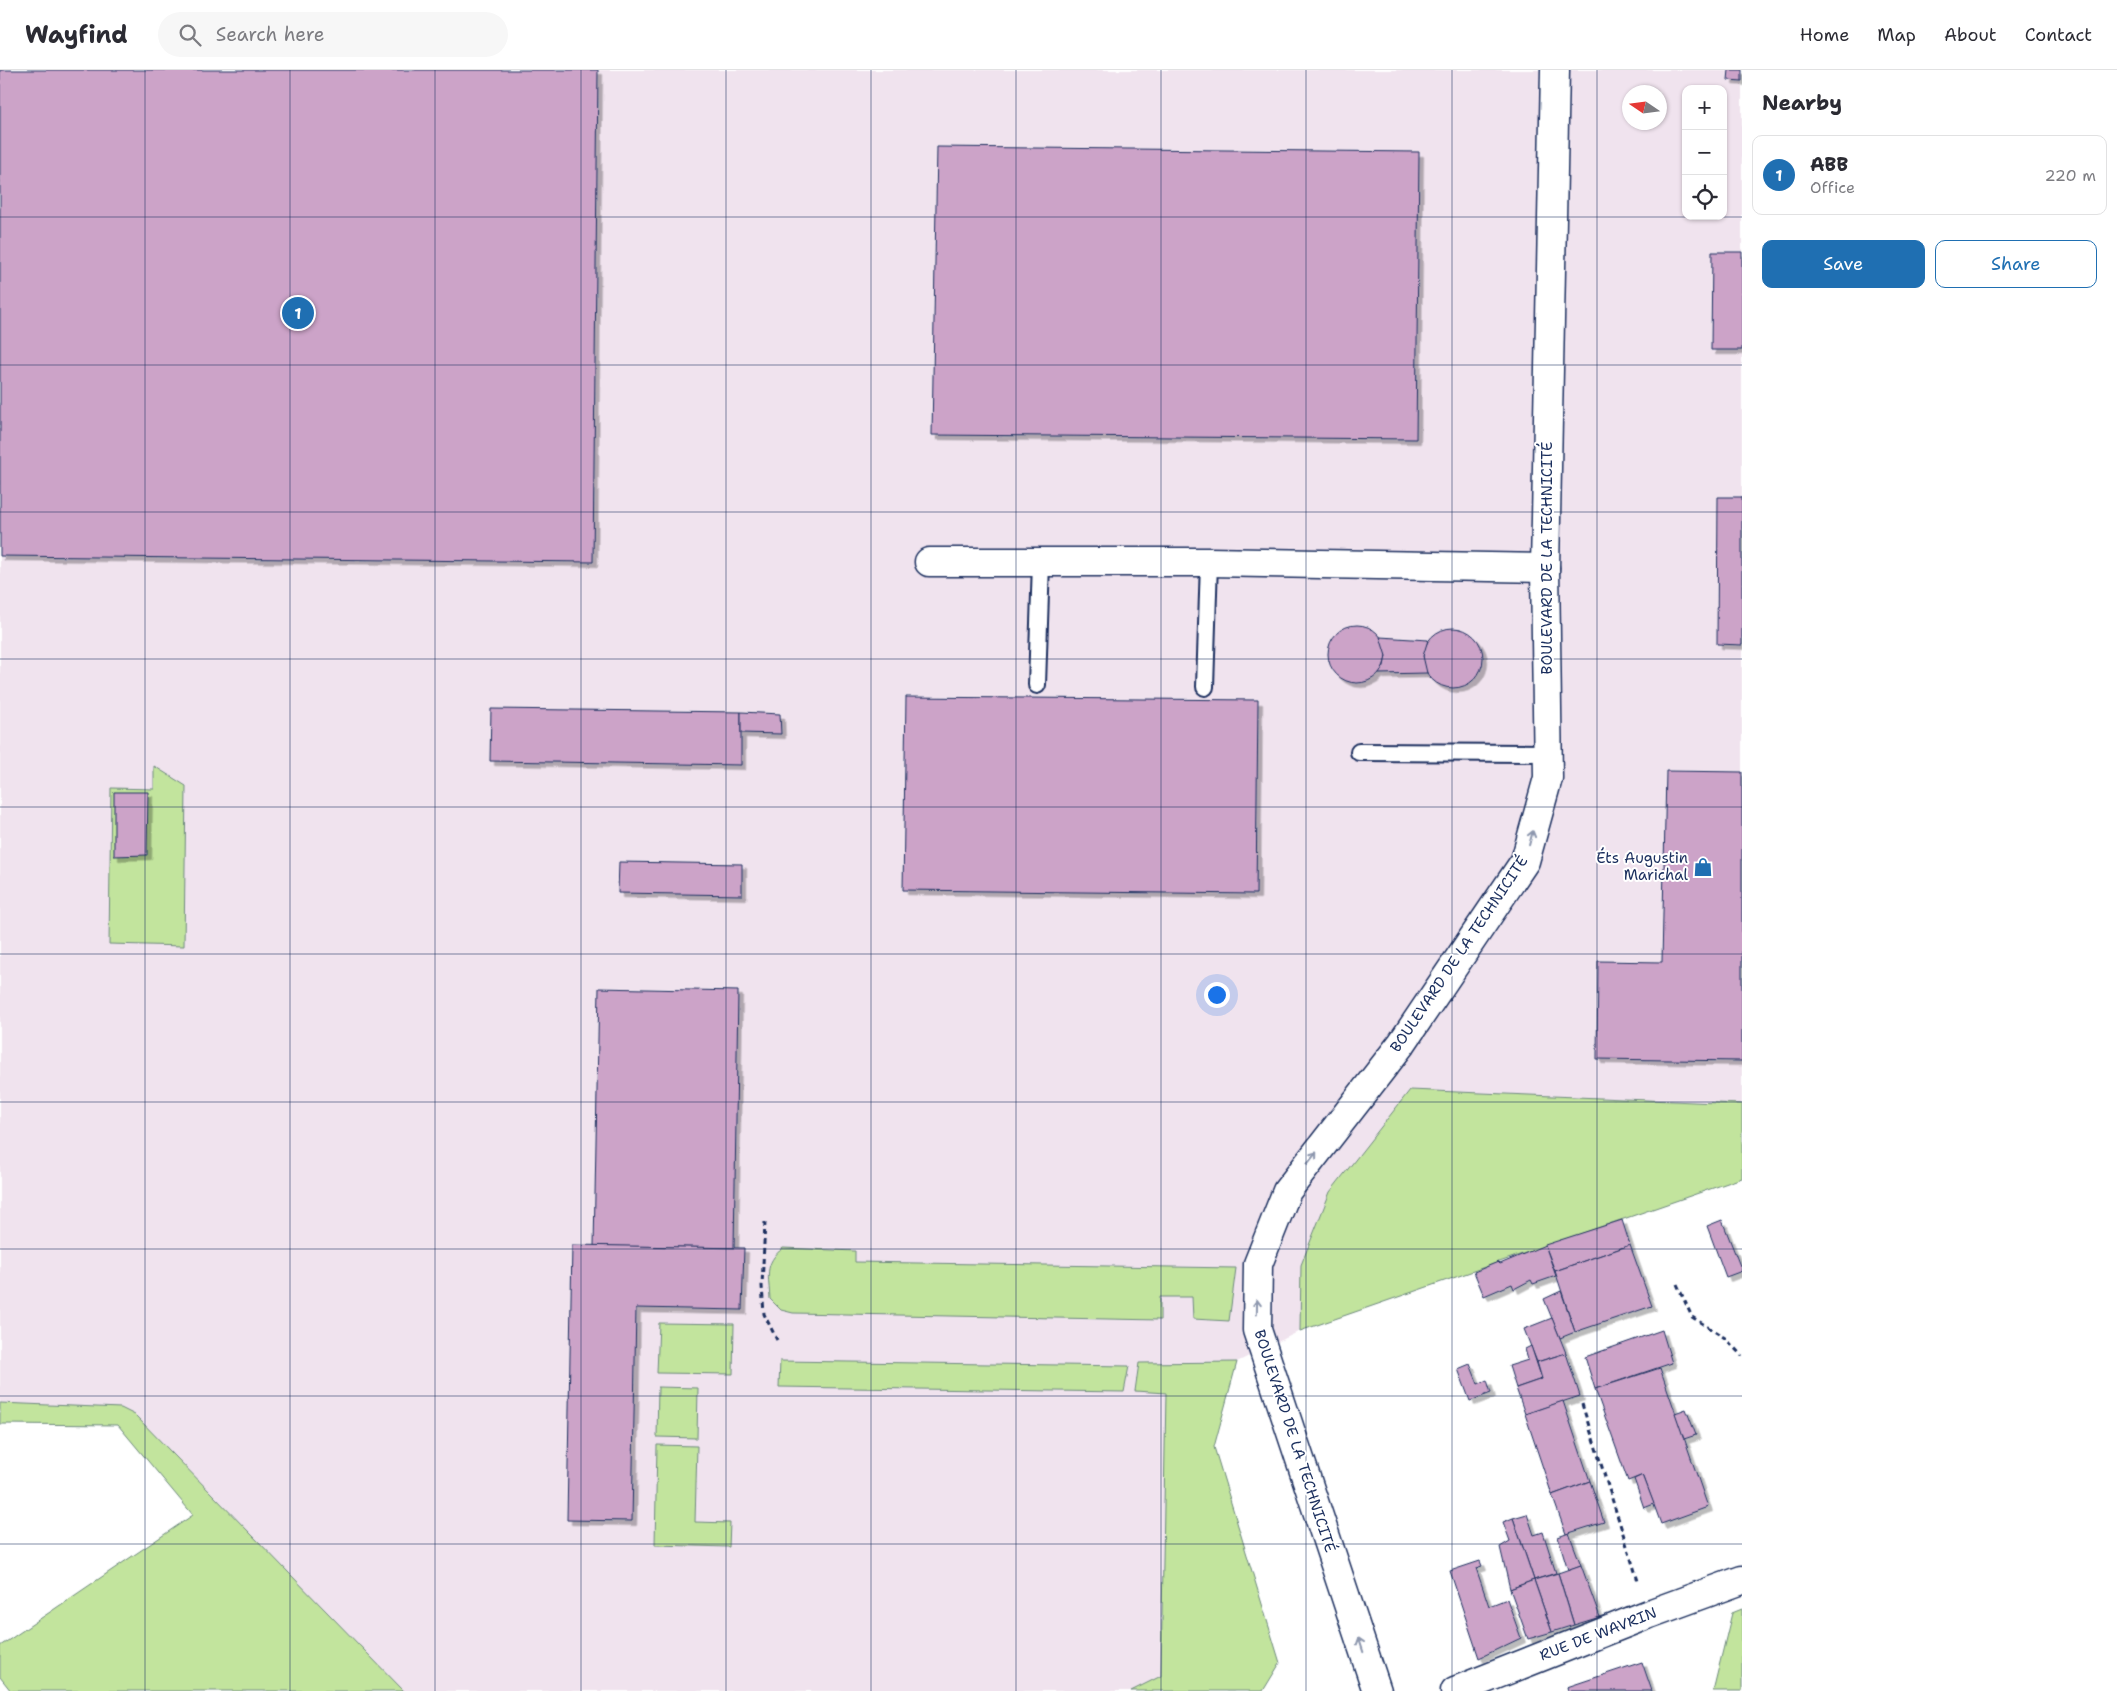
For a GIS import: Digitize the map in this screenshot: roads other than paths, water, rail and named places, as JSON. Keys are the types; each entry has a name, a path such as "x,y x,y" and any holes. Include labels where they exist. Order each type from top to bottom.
{"street":[{"name":"BOULEVARD DE LA TECHNICITÉ","path":"1377,1691 1257,1330 1258,1264 1287,1191 1402,1043 1525,861 1547,766 1545,568 1555,70"},
{"path":"929,562 1209,562 1545,568"},
{"name":"RUE DE WAVRIN","path":"1455,1691 1649,1614 1742,1580"}],"lane":[{"path":"1037,685 1041,562"},
{"path":"1205,686 1209,562"},
{"path":"1359,752 1547,766"}],"place":[{"name":"ABB","path":"298,313"},
{"name":"Éts Augustin Marichal","path":"1703,867"}]}
